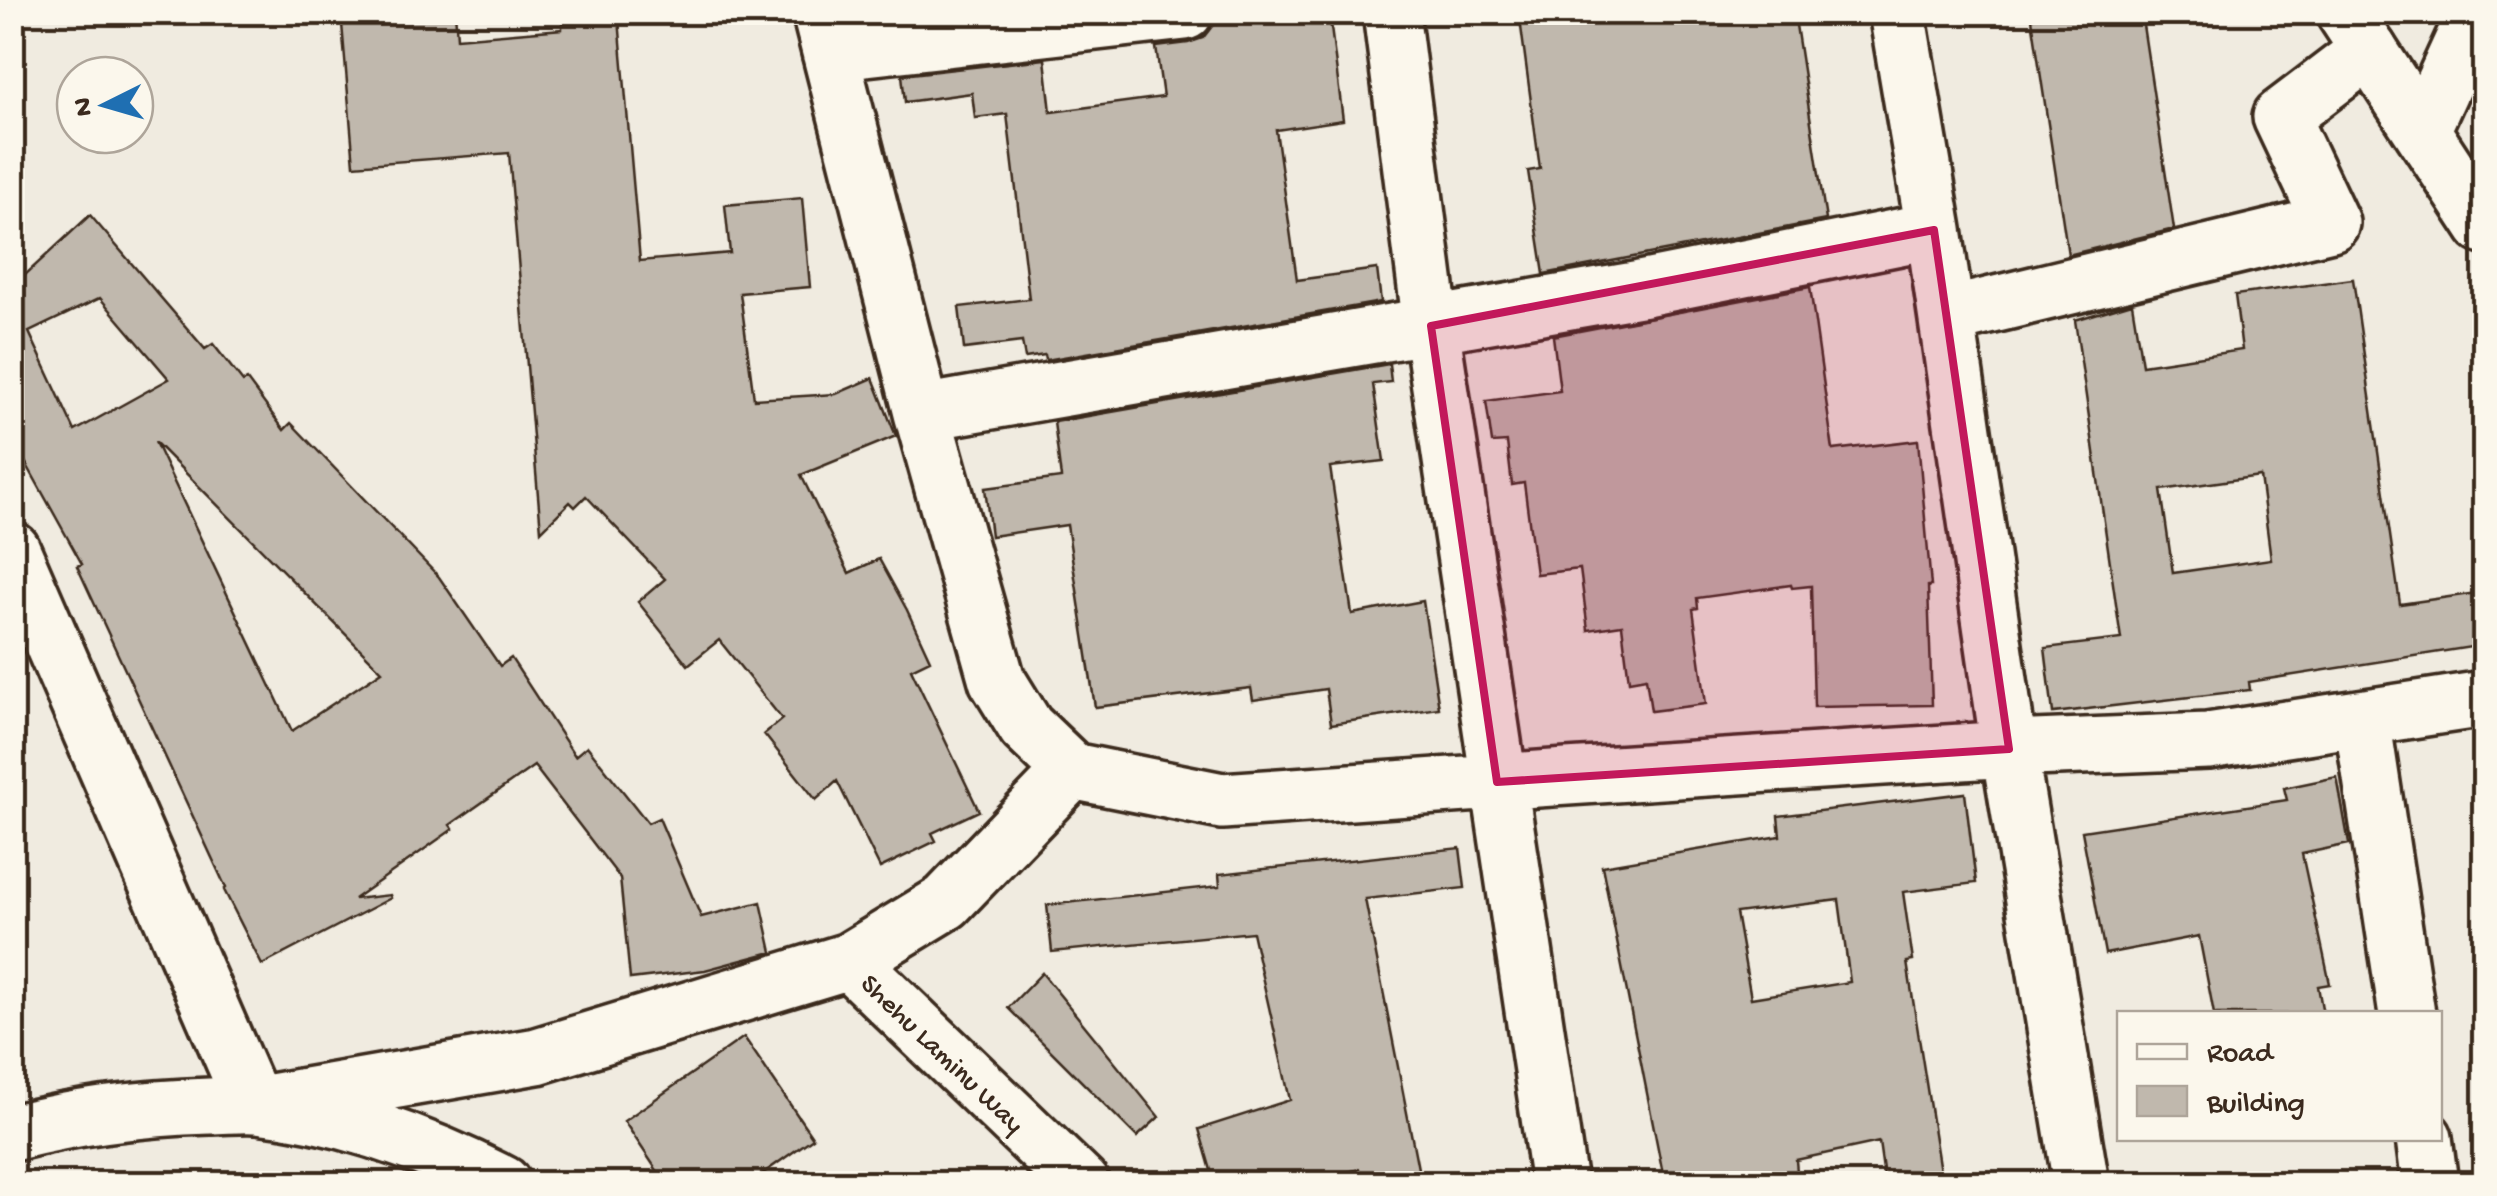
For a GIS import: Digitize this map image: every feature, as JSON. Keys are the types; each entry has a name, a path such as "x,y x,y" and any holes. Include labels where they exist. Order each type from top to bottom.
{"street":[{"path":"1185,12 825,32 922,414 997,680 1026,727 1072,771 1222,802 2009,749 2208,741 2484,699"},
{"path":"1390,12 1431,326 1558,1184"},
{"path":"1897,12 1934,230 2009,749 2081,1184"},
{"path":"2422,130 2476,12"},
{"path":"1947,316 2331,223 2282,117 2356,31 2484,226"},
{"path":"922,414 1640,289 1934,230"},
{"path":"12,550 254,1105"},
{"path":"2362,718 2407,1011"},
{"path":"12,1133 103,1114 254,1105 537,1056 850,961 946,902 1072,771"},
{"name":"Shehu Laminu Way","path":"850,961 1082,1184"},
{"path":"254,1105 327,1118 400,1139 470,1166 503,1184"},
{"path":"2424,1141 2430,1184"}],"highlighted area":[{"path":"1934,230 2009,749 1497,782 1431,326"}],"building":[{"path":"341,12 455,12 457,38 562,29 562,24 619,19 640,261 730,253 725,205 802,198 810,287 740,293 754,399 836,394 873,378 896,436 801,475 849,573 879,559 907,610 930,660 911,669 979,811 932,833 936,841 880,868 837,781 816,800 764,734 782,719 719,640 688,665 638,602 665,579 586,496 575,507 570,502 541,531 509,153 354,165"},
{"path":"1329,12 1343,120 1276,130 1297,280 1377,269 1381,302 1046,360 1045,355 1025,358 1022,342 964,349 959,307 1029,299 1007,114 975,118 972,93 905,102 902,75 1045,59 1051,112 1163,97 1156,47 1203,38 1215,15"},
{"path":"1519,12 1794,12 1826,220 1544,274 1528,171 1540,169"},
{"path":"2031,12 2141,12 2174,229 2068,255"},
{"path":"90,215 205,349 213,344 243,382 247,380 284,430 291,423 439,577 500,666 511,658 575,756 587,746 648,823 659,818 701,917 761,902 772,952 705,970 630,979 620,878 534,766 354,899 390,895 391,898 262,965 77,566 82,564 12,438 12,287","holes":["100,298 169,379 75,431 29,332","155,442 382,671 292,731"]},
{"path":"2353,279 2400,604 2484,592 2484,645 2249,682 2250,690 2053,713 2045,648 2121,639 2075,320 2132,303 2142,365 2242,350 2235,295","holes":["2260,476 2271,559 2173,573 2161,490"]},
{"path":"1810,287 1833,450 1918,440 1931,586 1932,705 1814,707 1811,586 1791,585 1697,598 1698,608 1693,609 1706,704 1651,711 1646,678 1629,681 1622,625 1588,630 1580,569 1536,574 1524,483 1512,485 1507,442 1492,443 1486,401 1560,391 1553,336"},
{"path":"1389,364 1391,382 1373,384 1384,461 1330,467 1352,614 1423,601 1439,708 1331,724 1326,689 1253,700 1251,688 1095,707 1067,525 991,536 985,488 1061,478 1054,422"},
{"path":"2337,777 2349,844 2302,854 2330,984 2318,986 2322,1011 2213,1011 2199,936 2105,954 2082,831 2287,800 2284,788"},
{"path":"1965,793 1976,883 1903,892 1913,961 1907,962 1942,1184 1885,1184 1879,1142 1796,1160 1798,1184 1665,1184 1602,866 1780,836 1778,816","holes":["1839,900 1850,982 1751,998 1736,913"]},
{"path":"1460,848 1465,888 1365,899 1421,1184 1361,1184 1359,1169 1300,1184 1215,1184 1199,1129 1290,1100 1252,932 1052,952 1047,905 1220,886 1219,874"},
{"path":"1042,973 1159,1117 1137,1137 1008,1008"},
{"path":"744,1037 813,1138 748,1184 666,1184 624,1121"}]}
